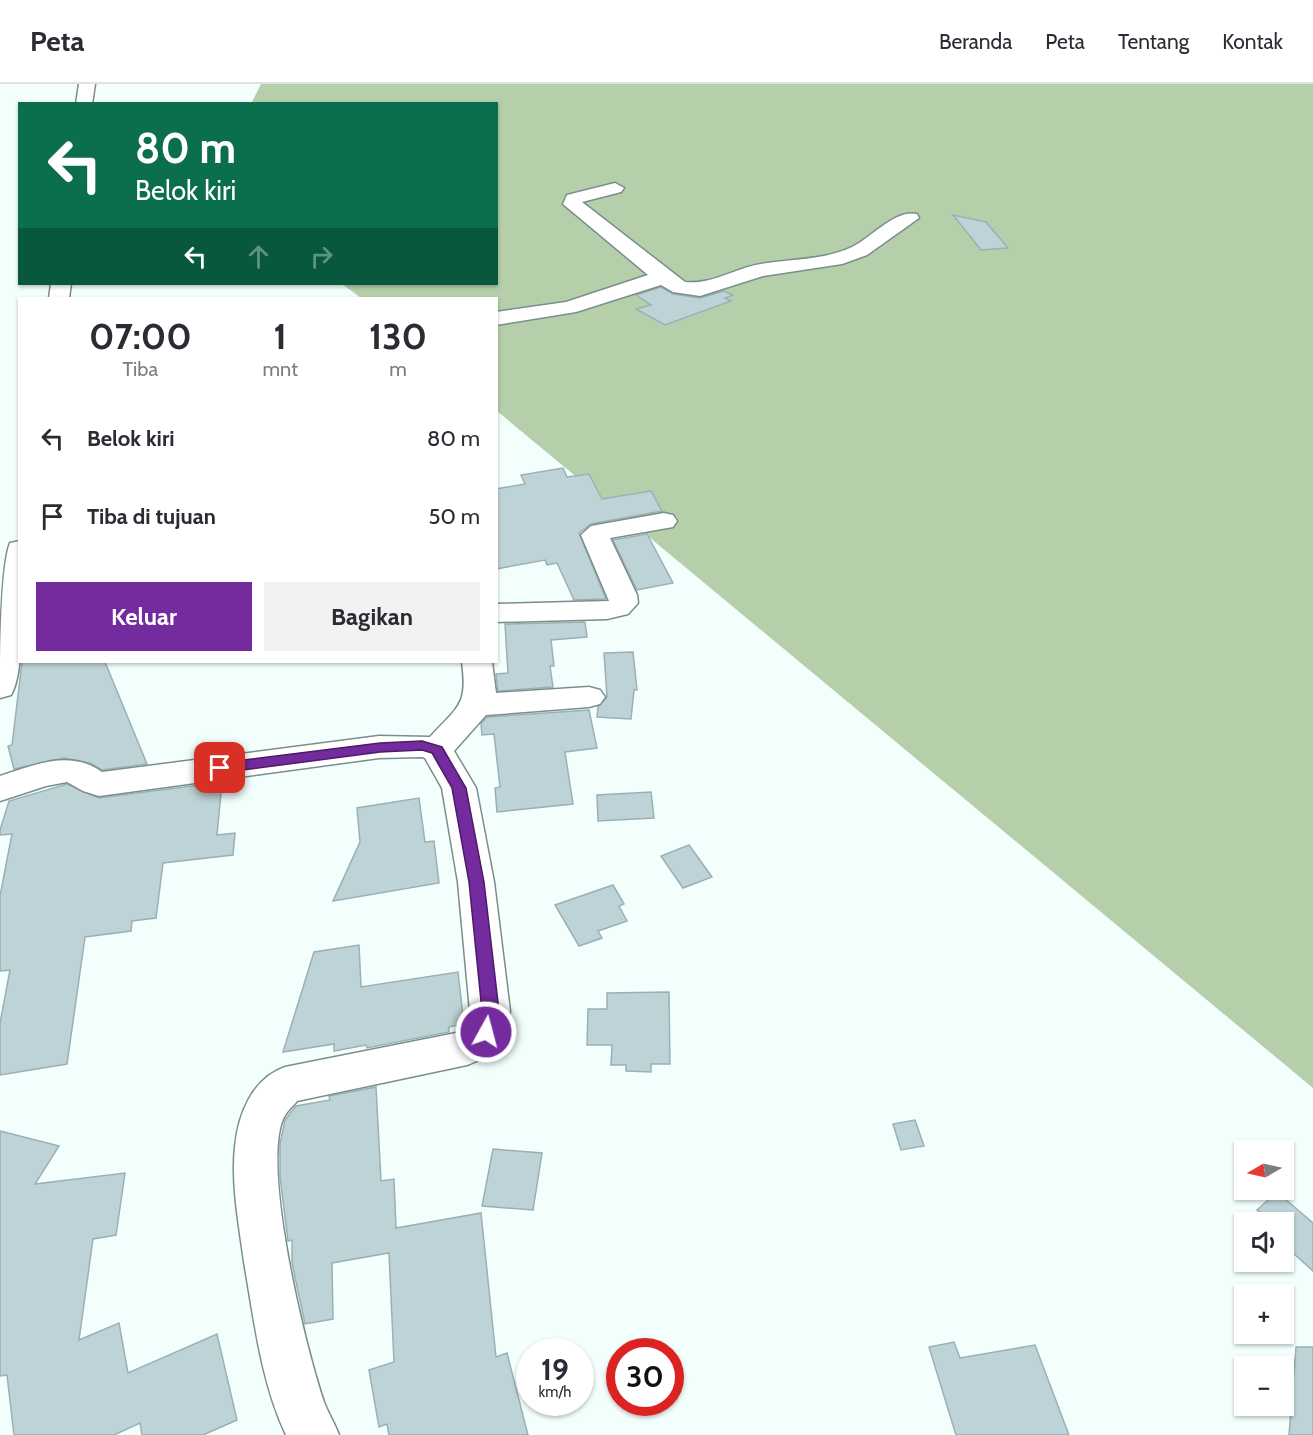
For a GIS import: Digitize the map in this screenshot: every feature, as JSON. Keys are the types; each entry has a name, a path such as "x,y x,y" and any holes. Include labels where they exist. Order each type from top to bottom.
{"street":[{"path":"84,102 87,84"},
{"path":"615,188 579,196 573,199 572,204 680,288 700,290 760,270 835,261 860,251 910,218"},
{"path":"498,319 569,308 663,277"},
{"path":"498,612 618,608 624,603 623,595 595,536 601,532 664,520"},
{"path":"0,688 18,563"},
{"path":"437,750 477,705 480,689 477,663"},
{"path":"477,705 589,697"},
{"path":"0,789 62,771 80,772 89,782 99,784 380,747 422,746 437,750 459,788 476,882 490,1011 486,1032 467,1048 285,1085 264,1110 256,1148 260,1218 280,1340 303,1415 314,1435"}],"green space":[{"path":"261,84 1313,84 1313,1088 498,412 498,297 360,297 343,285 498,285 498,102 252,102"}],"building":[{"path":"953,215 986,222 1008,248 981,250"},
{"path":"661,287 673,294 700,298 724,291 733,295 725,298 731,301 665,325 636,309 651,305 636,295"},
{"path":"563,468 567,477 589,474 602,499 651,491 662,511 591,524 579,533 606,599 574,600 557,563 547,565 545,560 498,569 498,489 525,484 521,475"},
{"path":"647,534 673,583 637,590 613,540"},
{"path":"585,622 587,637 551,640 554,666 550,666 553,687 498,691 496,674 508,673 505,624"},
{"path":"633,652 637,690 634,690 631,719 597,717 598,707 607,697 604,653"},
{"path":"22,663 105,663 147,764 102,770 90,763 64,758 14,769 8,746 12,745"},
{"path":"589,710 597,748 565,752 573,804 497,812 495,788 500,787 494,734 482,735 481,724 487,717"},
{"path":"222,782 217,835 235,833 233,855 163,863 156,918 132,921 131,931 85,937 67,1064 0,1075 0,1023 10,970 0,971 0,896 12,834 0,835 0,830 9,801 67,784 99,798"},
{"path":"651,792 654,818 598,821 597,795"},
{"path":"419,798 425,842 434,841 439,883 333,901 360,842 357,808"},
{"path":"689,845 712,877 683,888 661,856"},
{"path":"613,885 624,904 619,906 627,921 598,931 602,938 579,946 555,905"},
{"path":"359,945 361,987 458,972 464,1024 449,1027 449,1032 367,1048 366,1045 334,1051 334,1044 283,1052 314,952"},
{"path":"669,992 670,1064 651,1064 651,1072 626,1071 626,1065 611,1065 612,1045 587,1045 588,1009 607,1009 607,993"},
{"path":"376,1087 381,1181 394,1179 396,1228 481,1213 496,1357 507,1353 516,1388 516,1416 523,1416 528,1435 389,1435 387,1424 379,1427 369,1370 394,1362 389,1253 332,1263 333,1319 305,1324 292,1263 292,1240 288,1241 280,1177 280,1144 285,1120 296,1106 330,1100 329,1096"},
{"path":"915,1120 924,1146 901,1150 893,1124"},
{"path":"0,1131 59,1146 35,1184 125,1173 116,1235 93,1239 79,1340 119,1323 128,1373 217,1334 237,1420 203,1435 142,1435 140,1423 114,1435 14,1435 7,1375 0,1376"},
{"path":"493,1149 542,1153 533,1210 482,1206"},
{"path":"1268,1200 1286,1200 1313,1223 1313,1271 1294,1254 1294,1212 1260,1212 1257,1210"},
{"path":"954,1342 960,1358 1035,1345 1069,1435 956,1435 929,1347"},
{"path":"1296,1347 1313,1347 1313,1435 1289,1435 1291,1416 1294,1416"}],"route":[{"path":"220,768 380,747 422,746 437,750 459,788 476,882 490,1011 486,1032"}]}
